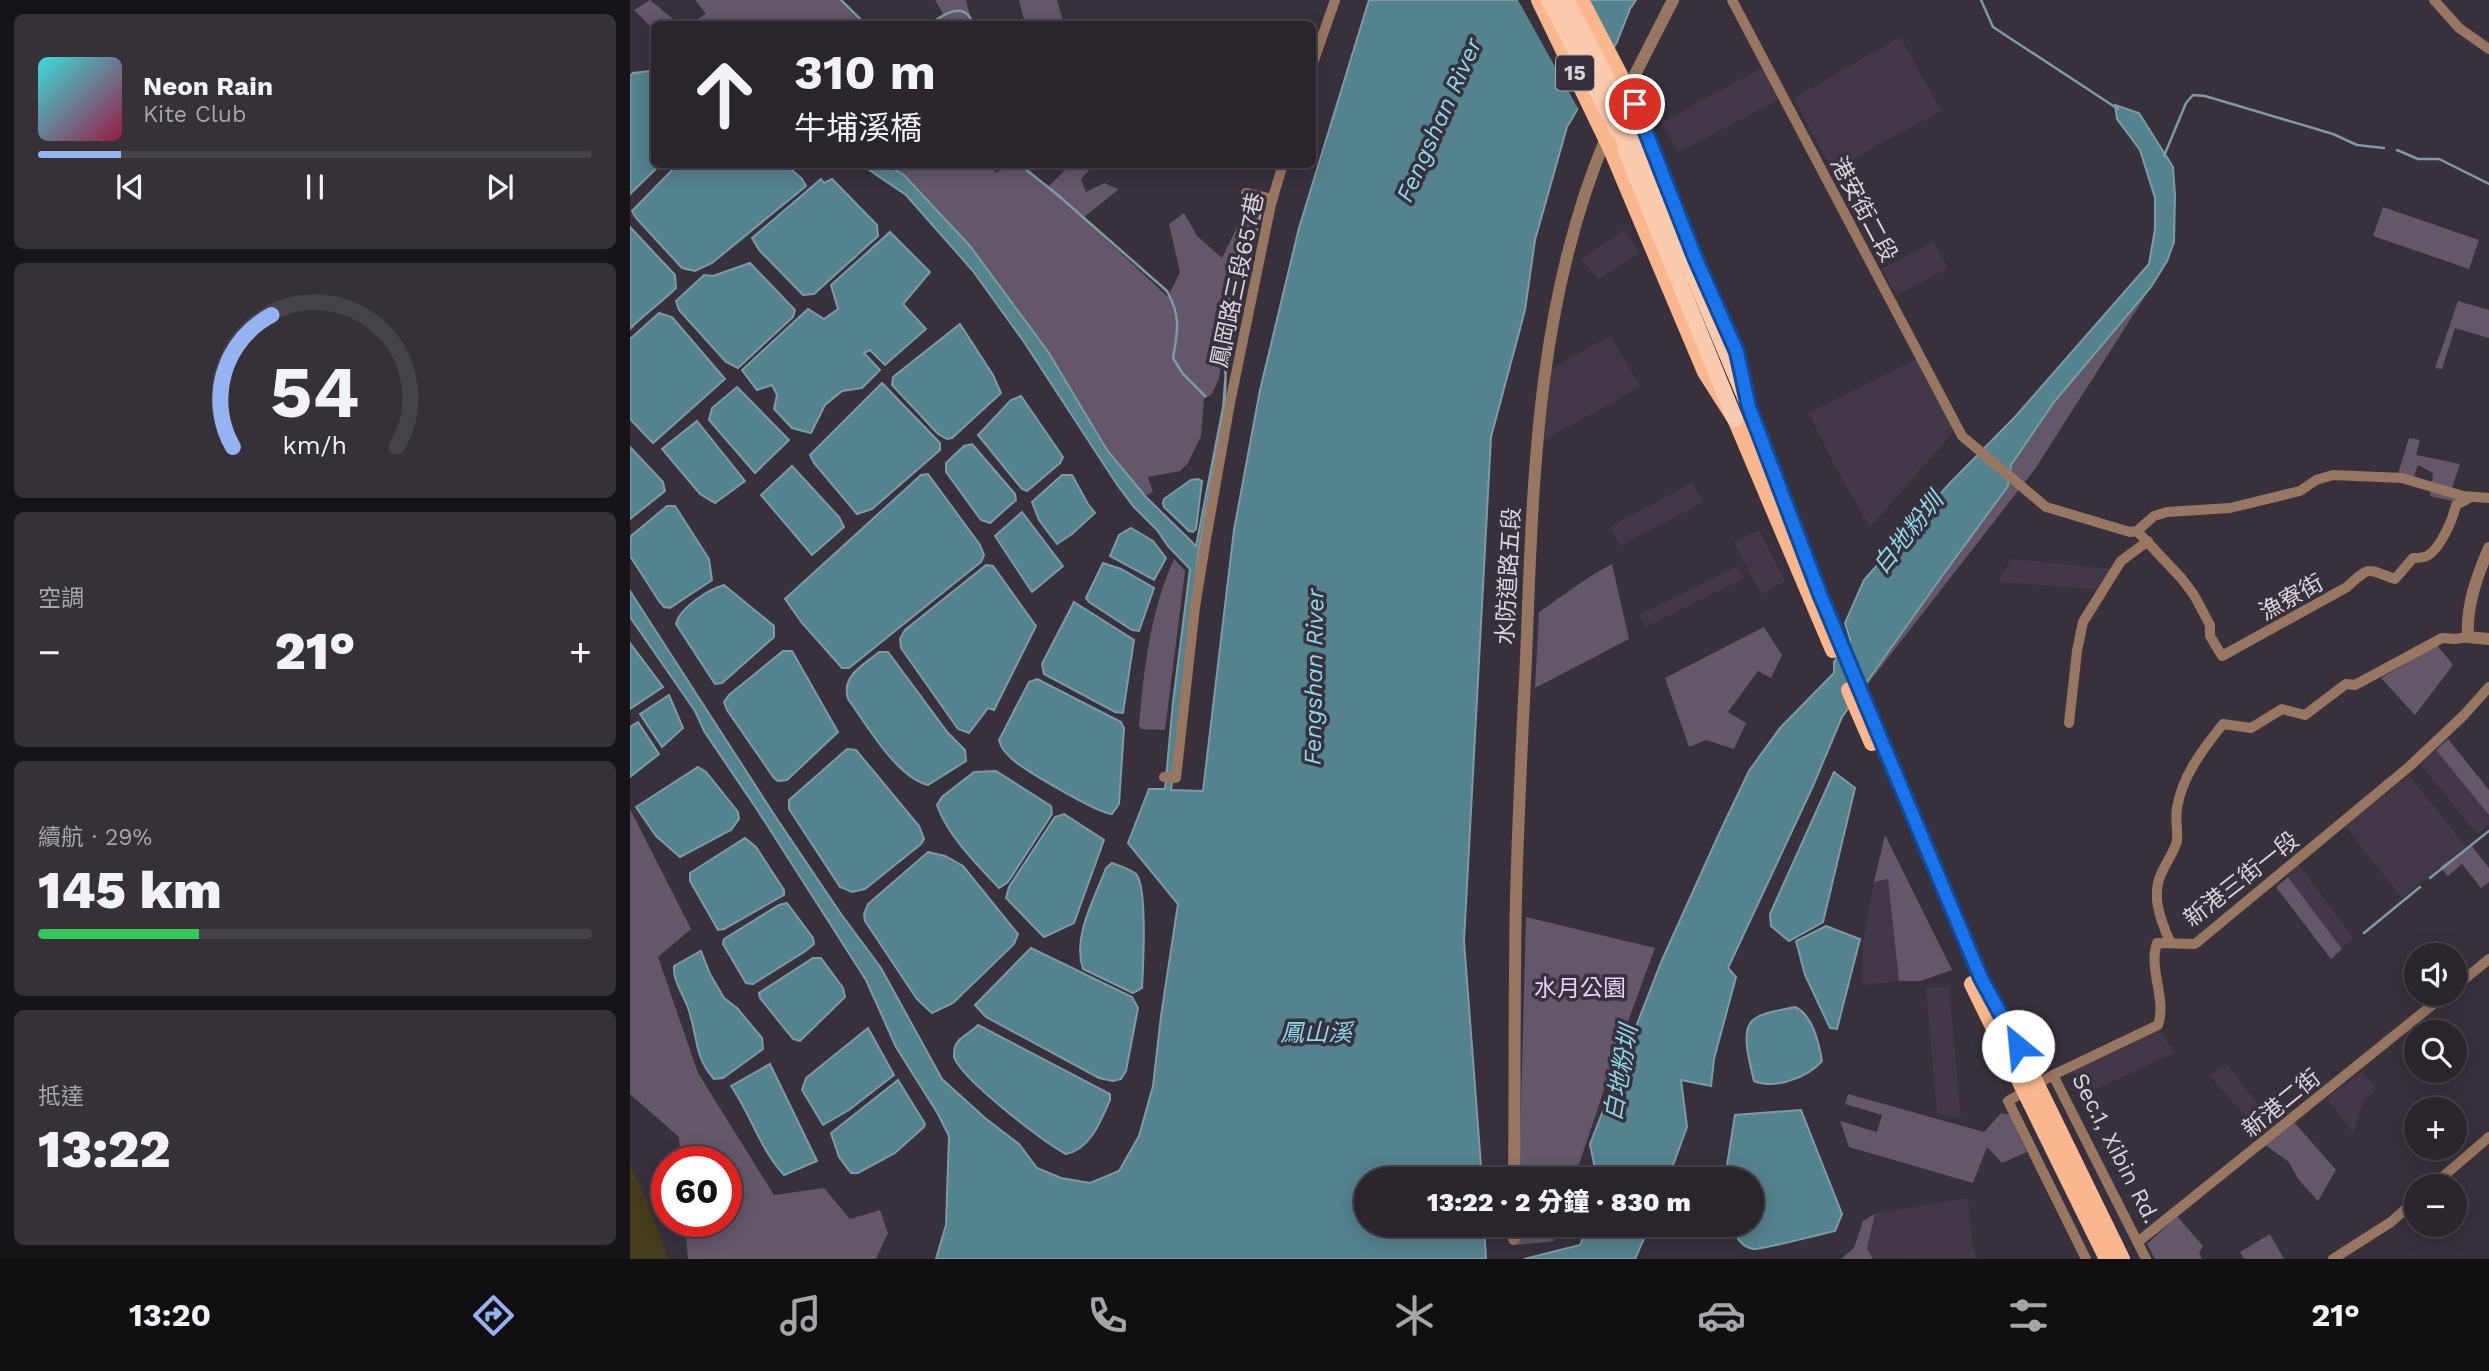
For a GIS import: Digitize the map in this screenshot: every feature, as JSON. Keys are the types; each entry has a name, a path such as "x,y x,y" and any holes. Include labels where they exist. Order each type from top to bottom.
{"highway":[{"path":"1549,0 1626,116 1735,419"},
{"path":"1566,0 1626,116 1749,407"}],"main road":[{"name":"15","path":"1539,0 1610,147 1705,372 1735,419 1838,648"},
{"name":"15","path":"1581,0 1626,116"},
{"name":"15","path":"1749,407 1838,648"},
{"name":"Sec.1, Xibin Rd.","path":"1838,648 1865,699 1981,978 2108,1259"},
{"name":"Sec.1, Xibin Rd.","path":"1838,648 1862,722 1969,978 2031,1087 2122,1259"}],"street":[{"path":"1316,55 1335,0"},
{"name":"水防道路五段","path":"1514,1167 1516,897 1536,443 1555,303 1590,177 1634,74 1673,0"},
{"name":"港安街二段","path":"1732,0 1962,436 2046,507 2130,532 2137,531"},
{"path":"2434,0 2459,28 2489,49"},
{"name":"鳳岡路三段657巷","path":"1164,777 1176,778 1196,602 1230,403 1267,198 1281,168"},
{"path":"1245,193 1267,198"},
{"path":"2137,531 2154,516 2167,512 2230,508 2300,491 2316,480 2333,475 2402,478 2471,497 2489,498"},
{"name":"漁寮街","path":"2137,531 2194,595 2210,625 2210,636 2222,656 2347,587 2362,573 2375,570 2395,579 2413,558 2422,558 2429,554 2448,532 2456,505 2471,497"},
{"path":"2069,723 2083,622 2121,561 2148,541"},
{"path":"2469,637 2467,623 2475,584 2489,548"},
{"path":"2170,942 2157,907 2160,875 2177,844 2176,810 2181,790 2200,752 2223,724 2251,727 2282,709 2305,715 2346,684 2355,685 2442,638 2489,639"},
{"name":"新港三街一段","path":"2053,1075 2158,1025 2161,1016 2154,951 2157,943 2195,944 2410,766 2464,715 2489,687"},
{"path":"2467,977 2489,959"},
{"name":"新港二街","path":"2139,1241 2431,1006"},
{"name":"Sec.1, Xibin Rd.","path":"2031,1087 2053,1075 2146,1259"},
{"path":"2031,1087 2008,1101 2087,1259"},
{"path":"2446,1174 2489,1138"},
{"path":"2333,1259 2391,1222 2404,1210"}],"shaded area":[{"path":"1900,37 1941,111 1832,170 1794,98"},
{"path":"1762,68 1779,99 1678,153 1662,122"},
{"path":"1625,229 1639,253 1598,279 1581,259"},
{"path":"1933,241 1948,268 1896,296 1882,269"},
{"path":"1611,335 1640,387 1544,440 1550,370"},
{"path":"1919,358 1954,431 1870,527 1809,413"},
{"path":"1692,483 1703,502 1621,546 1610,527"},
{"path":"1759,530 1785,581 1761,594 1734,542"},
{"path":"2011,559 2110,569 2096,589 1998,582"},
{"path":"1738,566 1744,578 1645,627 1639,615"},
{"path":"2436,750 2489,815 2489,825 2477,834 2420,763"},
{"path":"2409,775 2466,847 2402,898 2345,826"},
{"path":"2298,864 2353,938 2341,948 2288,877"},
{"path":"1888,879 1899,981 1862,985 1863,942 1874,882"},
{"path":"1949,987 1961,1119 1937,1113 1926,988"},
{"path":"2157,1028 2175,1053 2085,1094 2072,1070"},
{"path":"2227,1064 2274,1126 2263,1136 2210,1076"},
{"path":"2362,1071 2376,1089 2363,1101 2353,1133 2327,1098"},
{"path":"1968,1198 1972,1245 1977,1258 1873,1259 1867,1248 1875,1214"}],"green space":[{"path":"650,0 675,21 651,21 651,27 634,10"},
{"path":"695,0 839,0 859,21 694,21 706,14"},
{"path":"935,0 966,0 971,21 935,21 943,14"},
{"path":"1019,0 1057,0 1063,21 1024,21"},
{"path":"892,168 993,168 996,173 1004,168 1020,168 1047,188 1065,168 1091,168 1081,179 1086,192 1104,183 1119,189 1083,218 1168,297 1180,272 1169,224 1184,213 1197,236 1222,258 1249,203 1263,206 1228,317 1219,378 1212,394 1204,399 1201,436 1188,463 1180,471 1148,477 1153,492 1145,496 1107,450 1049,353 1014,304 936,208 904,175"},
{"path":"2383,207 2479,240 2469,269 2373,236"},
{"path":"2151,287 2035,469 1842,717 1813,786 1728,968 1736,977 1714,1059 1711,1086 1717,886 2044,397"},
{"path":"2458,301 2489,310 2489,338 2455,328 2442,369 2435,368"},
{"path":"2409,438 2420,440 2416,455 2460,464 2451,491 2465,504 2430,496 2433,473 2418,465 2414,476 2398,474"},
{"path":"1174,559 1185,571 1165,730 1141,729 1139,725 1149,640 1159,599"},
{"path":"1612,564 1629,639 1535,688 1539,612"},
{"path":"1764,627 1782,655 1771,678 1758,671 1728,712 1746,723 1734,749 1706,740 1689,747 1665,678"},
{"path":"2437,645 2453,665 2415,715 2381,678"},
{"path":"2448,739 2489,790 2489,815 2436,750"},
{"path":"630,809 691,929 658,957 698,1073 774,1195 824,1188 850,1219 880,1210 888,1233 876,1259 688,1259 686,1237 742,1237 742,1146 680,1146 679,1137 630,1094"},
{"path":"1885,835 1952,970 1920,981 1899,981 1888,879 1874,882"},
{"path":"2471,845 2489,868 2489,882 2481,888 2462,864 2448,876 2440,867"},
{"path":"2288,877 2342,949 2331,959 2276,887"},
{"name":"水月公園","path":"1526,917 1655,948 1578,1167 1519,1167"},
{"path":"1848,1094 1984,1132 2001,1113 2010,1115 2027,1152 2002,1163 1987,1147 1973,1183 1849,1147 1840,1121 1877,1132 1882,1115 1845,1104"},
{"path":"2294,1122 2336,1170 2318,1201 2298,1179 2289,1162 2265,1145"},
{"path":"1875,1214 1867,1248 1873,1259 1841,1259 1854,1248 1863,1221"},
{"path":"2177,1216 2203,1246 2199,1253 2202,1259 2155,1259 2147,1244"},
{"path":"2270,1234 2284,1259 2244,1259 2240,1252"},
{"path":"1518,1237 1555,1237 1554,1241 1518,1245"}],"sand":[{"path":"630,1166 651,1211 651,1237 660,1237 668,1259 630,1259"}],"water":[{"name":"鳳山溪","path":"1369,0 1636,0 1617,42 1567,127 1535,240 1525,310 1491,437 1464,941 1481,1167 1354,1167 1354,1237 1485,1237 1486,1259 936,1259 946,1225 949,1136 896,1047 866,980 704,731 695,711 630,617 630,591 775,816 881,968 942,1079 1019,1144 1037,1168 1061,1178 1090,1183 1119,1171 1139,1136 1153,1086 1178,904 1128,843 1149,789 1165,789 1190,569 1118,486 1024,342 973,271 906,195 866,168 892,168 904,175 970,246 1049,353 1107,450 1145,496 1196,546 1223,407 1226,368 1225,407 1199,549 1171,790 1203,791 1234,530 1260,390 1299,228"},
{"path":"651,72 651,168 657,168 630,194 630,76 633,73"},
{"path":"2115,105 2139,113 2173,167 2174,242 2167,261 2151,287 2054,402 2011,465 2008,486 1842,717 1813,786 1728,968 1736,977 1714,1059 1711,1086 1681,1080 1687,1127 1672,1167 1595,1167 1590,1144 1662,960 1718,836 1749,771 1780,728 1834,673 1834,662 1850,639 1845,623 1864,580 1948,485 2015,417 2149,264 2155,229 2155,198 2140,150 2117,119"},
{"path":"674,168 789,168 806,186 712,263 695,271 682,268 632,211"},
{"path":"821,179 824,183 832,179 877,225 878,236 814,294 803,295 759,250 752,238"},
{"path":"630,227 675,275 676,288 630,329"},
{"path":"890,232 930,272 903,304 926,329 885,365 870,350 864,353 880,370 862,388 842,391 825,405 811,433 792,428 774,409 777,395 772,385 757,390 742,370 808,309 824,319 838,309 831,285"},
{"path":"750,263 795,310 793,317 738,368 726,362 679,310 676,301 704,275 713,276"},
{"path":"659,313 672,317 725,379 653,443 630,419 630,339"},
{"path":"960,324 993,375 1001,393 952,438 947,439 938,434 892,385 893,377"},
{"path":"882,383 940,443 940,450 872,509 857,514 810,455"},
{"path":"737,387 789,440 755,473 709,420 712,408"},
{"path":"1021,396 1063,457 1060,463 1027,491 1022,489 978,435 1011,400"},
{"path":"697,421 745,481 715,503 700,494 662,449"},
{"path":"972,444 1015,494 1016,500 990,523 981,520 946,472 946,463 964,446"},
{"path":"630,447 663,482 665,491 630,519"},
{"path":"792,466 839,517 844,527 812,555 761,495"},
{"path":"928,474 980,545 984,555 981,562 849,668 842,668 802,623 785,599 921,475"},
{"path":"1062,475 1072,475 1095,513 1057,544 1039,520 1032,502"},
{"path":"1191,480 1202,481 1196,529 1193,532 1164,507 1163,503 1164,499"},
{"path":"667,506 675,506 709,559 712,580 670,608 664,607 659,601 630,556 631,536"},
{"path":"1022,512 1063,566 1032,592 995,536"},
{"path":"1131,528 1153,541 1166,558 1154,580 1110,556 1119,535"},
{"path":"1103,563 1121,569 1154,588 1139,631 1132,630 1086,598"},
{"path":"986,565 993,566 1036,626 994,710 988,708 969,733 958,729 901,648 900,639 905,630"},
{"path":"724,585 774,626 774,637 722,683 715,684 676,624 683,611 696,600"},
{"path":"1074,602 1134,640 1123,713 1115,712 1044,674 1042,664"},
{"path":"630,643 663,687 630,709"},
{"path":"783,651 792,651 838,732 787,780 778,781 724,702"},
{"path":"879,652 888,652 948,733 965,750 966,761 928,785 916,780 894,761 848,699 851,677"},
{"path":"1037,679 1121,722 1124,728 1119,804 1112,814 1092,807 1045,781 1018,764 1002,748 999,740 1029,682"},
{"path":"669,695 683,728 662,747 640,714"},
{"path":"638,722 659,754 630,777 630,727"},
{"path":"847,749 856,750 919,826 924,839 865,889 852,892 840,887 789,809 789,800"},
{"path":"698,767 706,772 738,812 739,819 731,830 680,857 656,836 636,807"},
{"path":"996,771 1051,806 1052,814 1008,882 999,888 955,839 937,805 942,797 974,772"},
{"path":"1834,772 1855,788 1823,922 1789,941 1771,926 1770,914"},
{"path":"1064,814 1104,840 1074,923 1044,937 1006,898 1009,887 1055,817"},
{"path":"745,838 756,847 784,890 784,895 718,930 690,881 690,873"},
{"path":"928,852 945,856 963,866 1018,934 1014,944 953,1003 932,1013 917,999 865,921 864,914 868,904"},
{"path":"1112,863 1136,874 1142,894 1142,988 1133,993 1083,969 1080,956 1086,917 1106,868"},
{"path":"787,903 813,938 814,944 753,984 746,983 723,944 724,939 779,905"},
{"path":"1826,926 1860,939 1837,1029 1830,1028 1805,975 1796,941"},
{"path":"1031,948 1132,997 1138,1008 1126,1071 1121,1079 1113,1081 1099,1078 986,1017 975,1005"},
{"path":"701,951 724,998 737,1008 762,1038 763,1049 723,1078 714,1079 702,1062 691,1018 674,972 674,966"},
{"path":"813,958 821,958 843,988 845,997 800,1041 793,1039 760,998 759,993"},
{"path":"1795,1007 1811,1023 1822,1061 1800,1077 1781,1083 1754,1081 1747,1050 1749,1026 1761,1015"},
{"path":"978,1025 1110,1094 1099,1125 1089,1140 1075,1151 1066,1154 1005,1110 972,1080 954,1057 954,1049 962,1038"},
{"path":"868,1028 894,1075 849,1110 823,1125 802,1090 806,1078"},
{"path":"770,1064 817,1161 784,1175 768,1154 731,1086"},
{"path":"898,1080 925,1124 924,1127 895,1153 858,1173 851,1173 839,1157 831,1133"},
{"path":"1801,1110 1842,1214 1835,1231 1753,1249 1739,1240 1737,1237 1764,1237 1764,1167 1727,1167 1735,1115"},
{"path":"1584,1237 1645,1237 1635,1259 1524,1259 1580,1245"}],"pier":[{"path":"1518,0 1585,0 1614,53 1580,112"}],"waterway":[{"path":"841,0 862,21"},
{"name":"白地粉圳","path":"1981,0 1993,27 2118,109"},
{"path":"935,21 954,11 965,12 971,21"},
{"path":"2164,156 2186,103 2193,95 2205,96 2333,134 2357,145 2384,148"},
{"path":"2397,150 2418,159 2439,159 2489,184"},
{"path":"1024,168 1167,291 1175,308 1177,324 1173,358 1183,374 1205,396"},
{"path":"1225,372 1264,201"},
{"name":"白地粉圳","path":"2430,878 2489,831"},
{"name":"白地粉圳","path":"2364,933 2420,887"}],"route":[{"path":"1635,104 1695,257 1737,352 1749,407 1820,594 1981,978 2018,1046"}],"water label":[{"name":"Fengshan River","path":"1439,120"},
{"name":"Fengshan River","path":"1314,677"}]}
